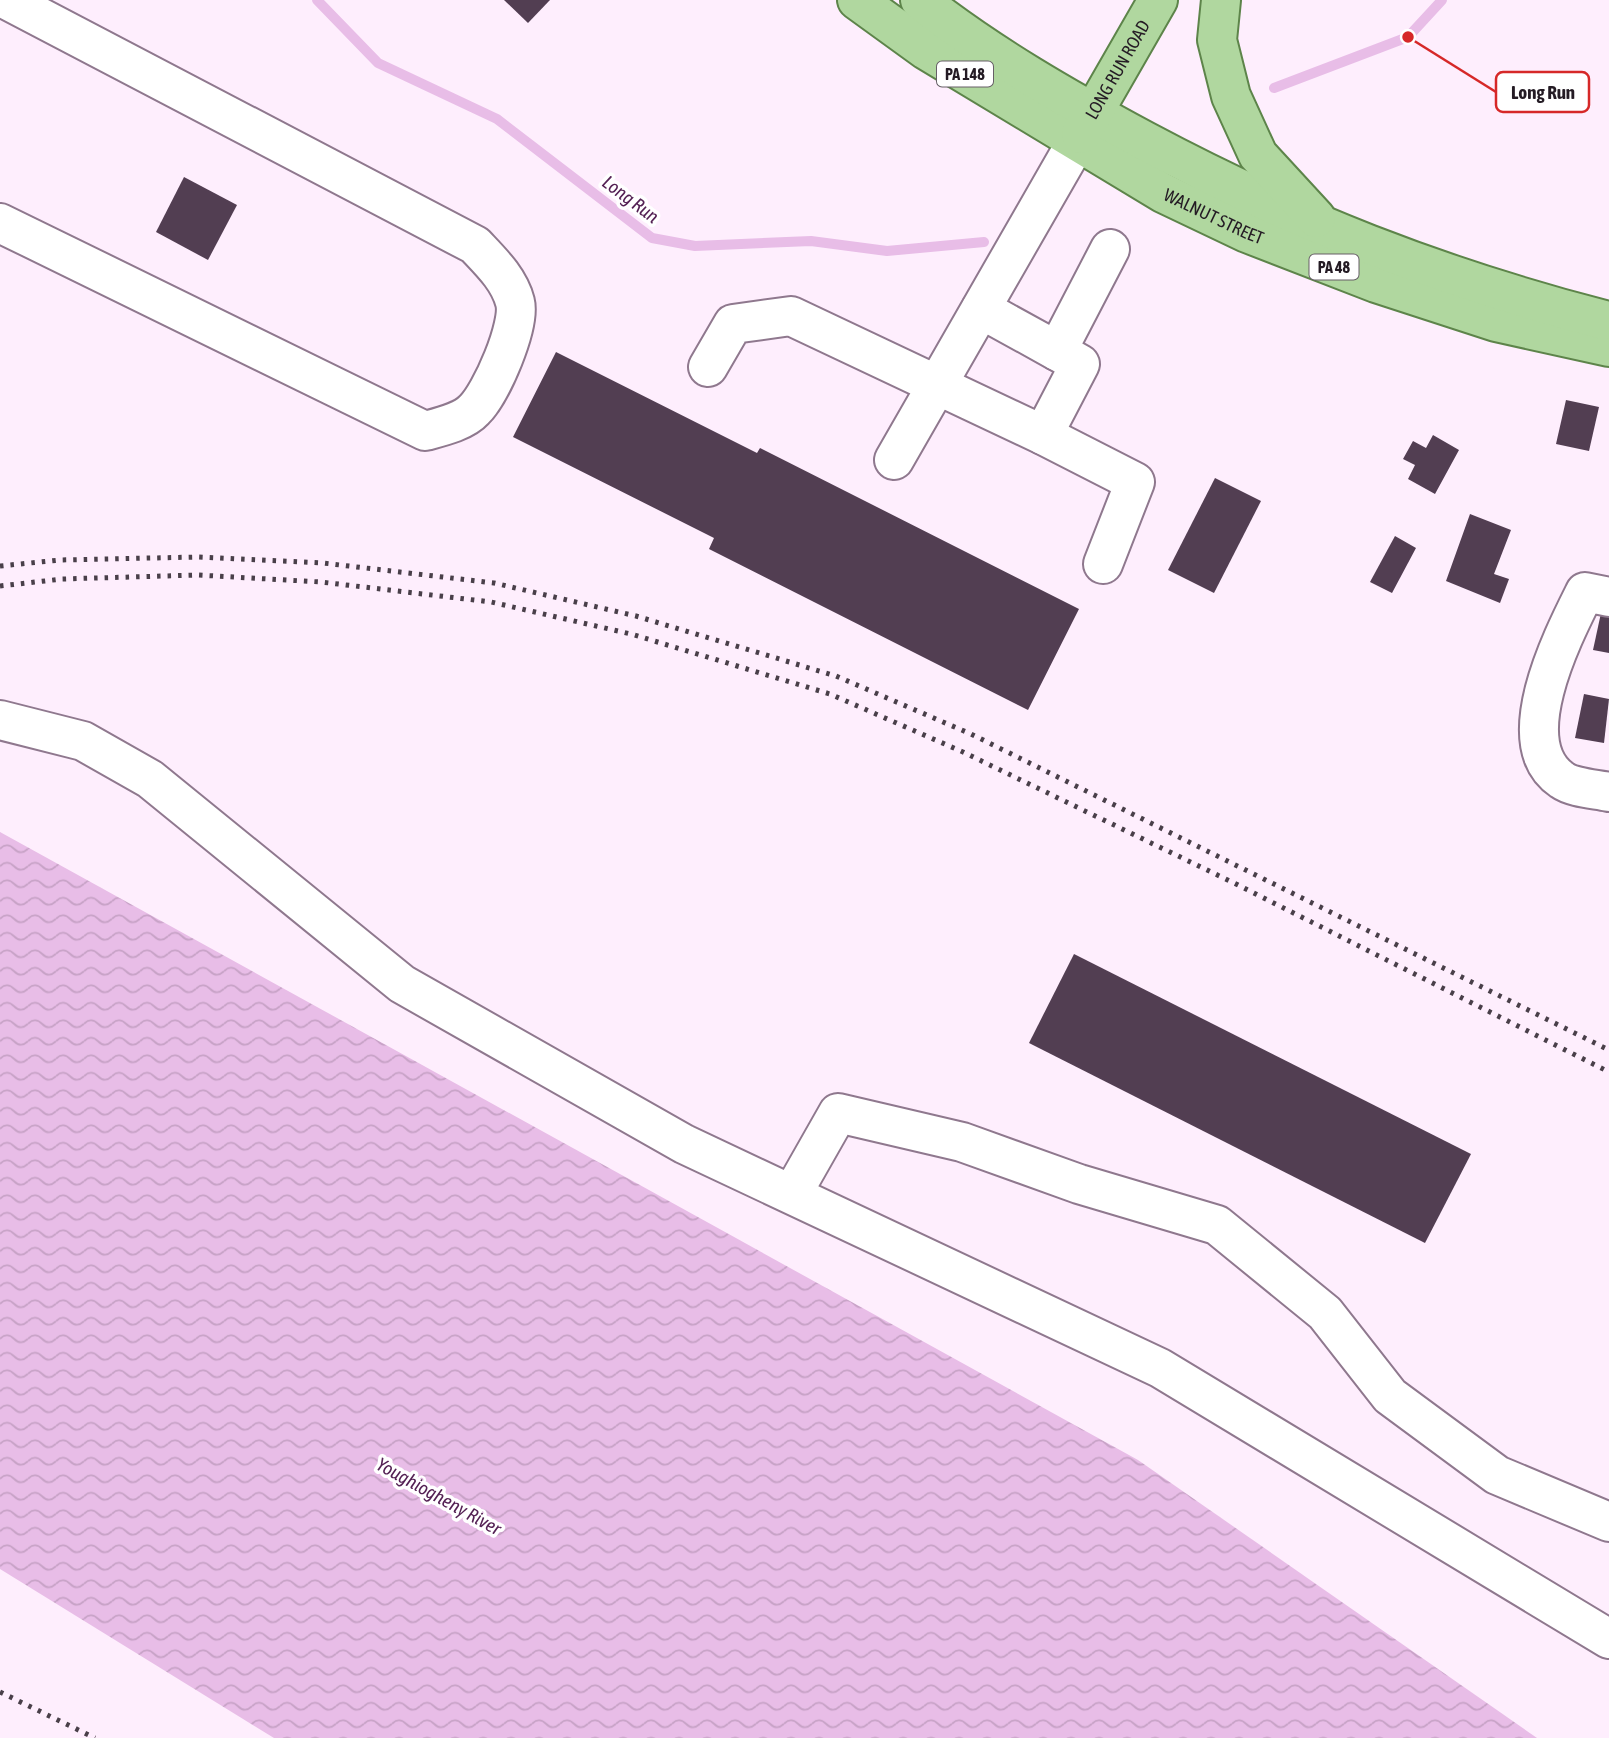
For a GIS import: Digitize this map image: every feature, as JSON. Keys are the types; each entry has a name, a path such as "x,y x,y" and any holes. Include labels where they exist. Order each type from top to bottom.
{"main road":[{"name":"WALNUT STREET","path":"857,0 926,50 1085,127 1225,183 1326,229 1431,270 1609,322"},
{"name":"WALNUT STREET","path":"920,0 1049,88 1085,127 1163,193 1247,233 1363,278 1496,322 1609,347"},
{"name":"LONG RUN ROAD","path":"1085,127 1158,0"},
{"name":"PA 48","path":"1221,0 1217,40 1231,96 1258,156 1326,229"}],"street":[{"path":"0,223 425,431 444,426 474,411 508,352 516,304 502,274 475,245 7,0"},
{"path":"894,460 1085,127"},
{"path":"1057,351 1110,249"},
{"path":"981,309 1080,364 1043,435"},
{"path":"708,367 733,324 791,316 1043,435 1135,482 1103,564"},
{"path":"1609,597 1585,592 1559,642 1544,687 1540,736 1543,759 1563,781 1609,792"},
{"path":"0,720 83,741 150,779 402,984 684,1143 1160,1368 1605,1629"},
{"path":"792,1194 838,1113 962,1142 1079,1184 1217,1225 1325,1313 1390,1396 1497,1475 1609,1522"}],"water":[{"name":"Youghiogheny River","path":"0,832 1138,1460 1537,1738 274,1738 0,1569"}],"building":[{"path":"504,0 550,0 528,23"},
{"path":"184,177 237,205 208,260 156,232"},
{"path":"556,352 757,453 760,448 1079,609 1028,710 709,549 714,538 513,437"},
{"path":"1566,400 1599,407 1589,451 1556,444"},
{"path":"1433,435 1459,450 1435,494 1408,479 1415,465 1403,459 1413,441 1426,448"},
{"path":"1215,478 1261,501 1214,593 1168,570"},
{"path":"1470,514 1511,530 1494,574 1509,579 1500,603 1446,581"},
{"path":"1395,536 1416,548 1392,593 1370,582"},
{"path":"1601,613 1609,614 1609,653 1593,650"},
{"path":"1584,694 1609,699 1604,743 1575,738"},
{"path":"1074,954 1471,1154 1425,1243 1029,1043"}],"waterway":[{"name":"Long Run","path":"317,0 378,63 497,119 652,238 695,246 811,241 887,251 984,242"},
{"name":"Long Run","path":"1274,88 1408,37 1442,0"}],"railway":[{"path":"0,566 60,560 198,557 323,563 494,583 636,616 836,676 971,734 1609,1050"},
{"path":"0,586 62,579 198,575 321,582 491,602 631,634 830,694 963,752 1236,884 1609,1072"},
{"path":"0,1692 95,1738"}],"place":[{"name":"Long Run","path":"1408,37"}]}
